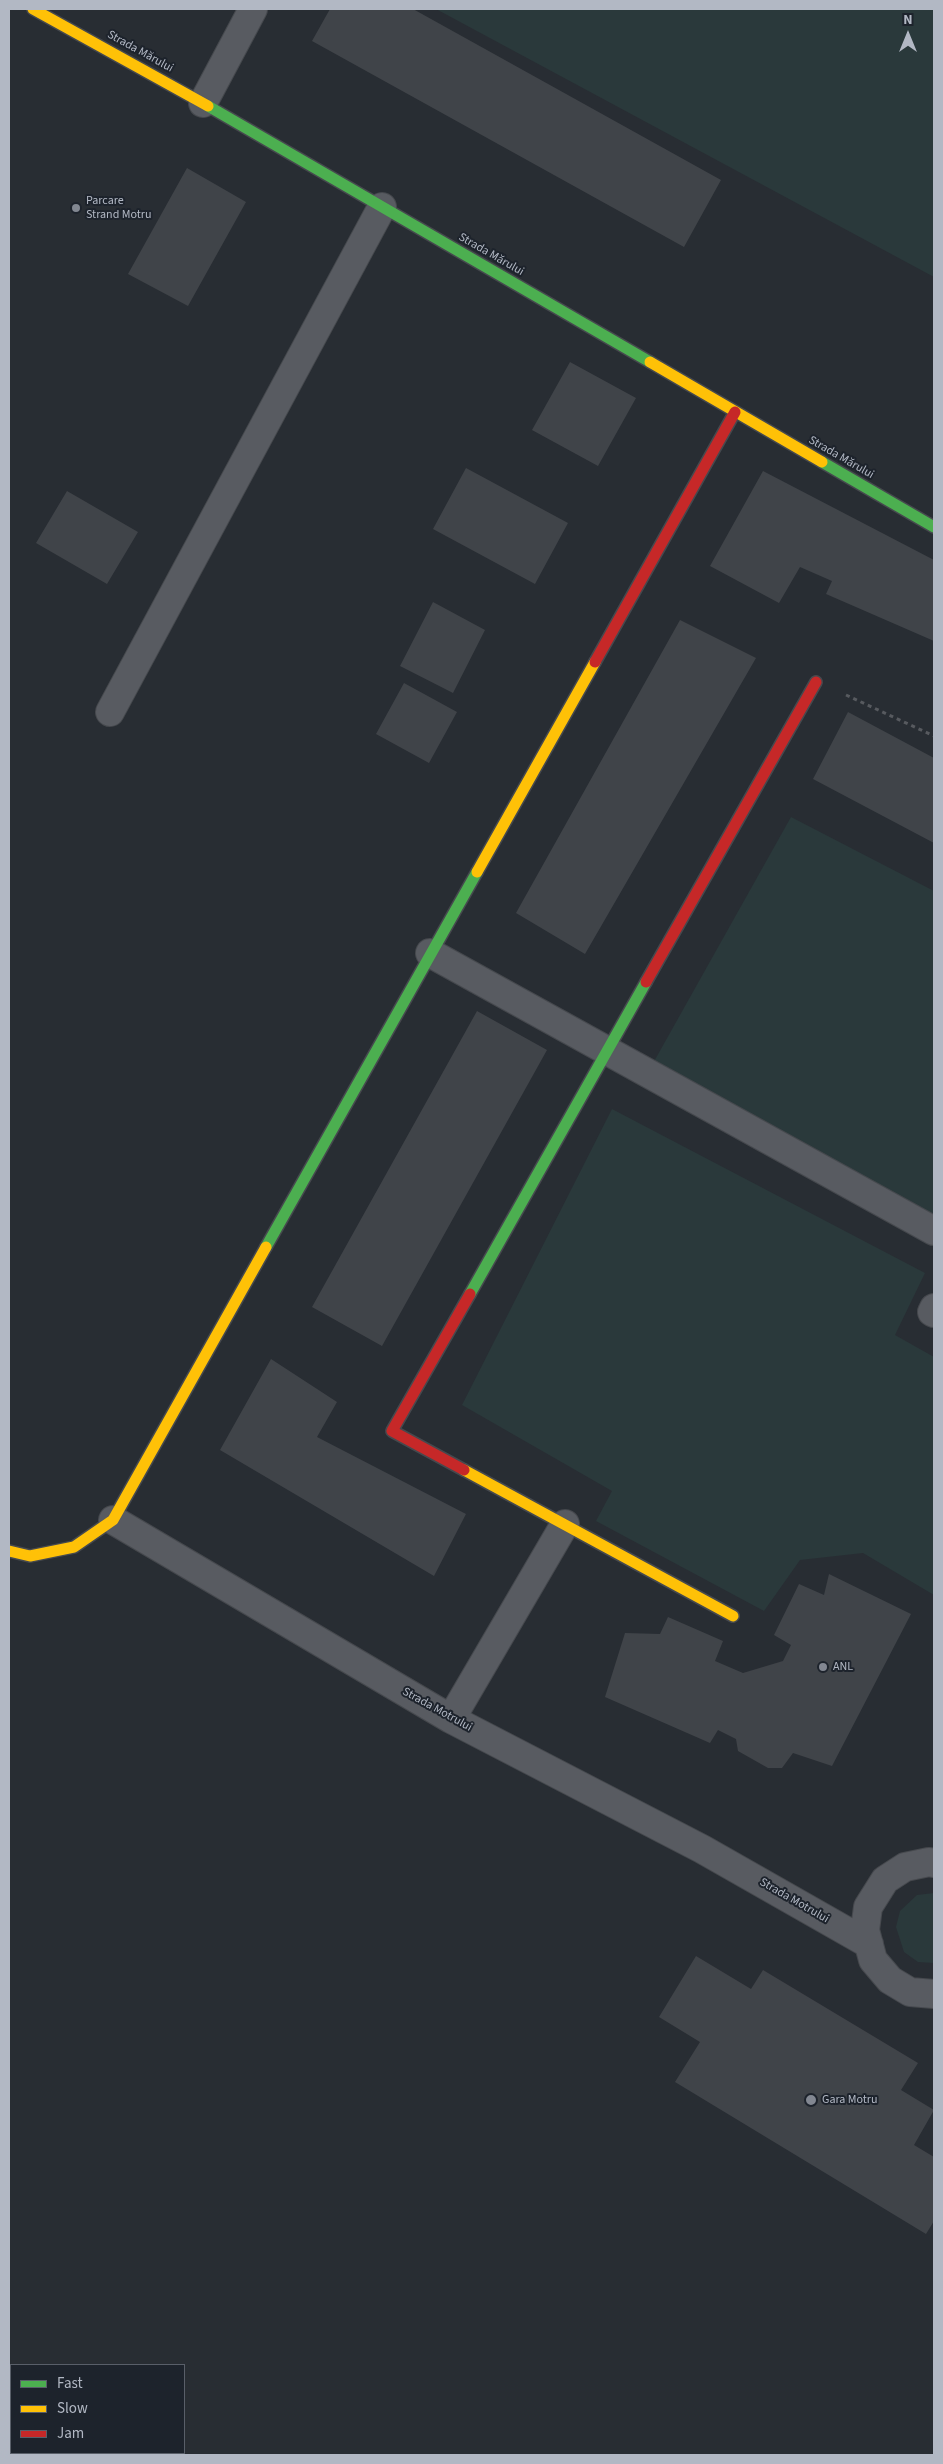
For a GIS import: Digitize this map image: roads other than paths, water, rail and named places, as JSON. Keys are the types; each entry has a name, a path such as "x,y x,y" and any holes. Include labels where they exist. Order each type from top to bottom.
{"street":[{"name":"Strada Mărului","path":"33,9 203,103 934,527"},
{"path":"203,103 252,9"},
{"path":"110,712 382,208"},
{"path":"9,1551 30,1556 74,1547 113,1520 735,412"},
{"path":"733,1616 392,1431 816,682"},
{"path":"430,954 934,1231"},
{"path":"934,1308 932,1312 934,1313"},
{"name":"Strada Motrului","path":"113,1520 451,1719 702,1849 868,1944"},
{"path":"451,1719 565,1524"},
{"path":"933,1859 905,1867 885,1880 868,1907 865,1930 873,1960 890,1980 910,1992 934,1994"}],"place":[{"name":"Parcare Strand Motru","path":"76,208"},
{"name":"ANL","path":"823,1667"},
{"name":"Gara Motru","path":"811,2100"}]}
